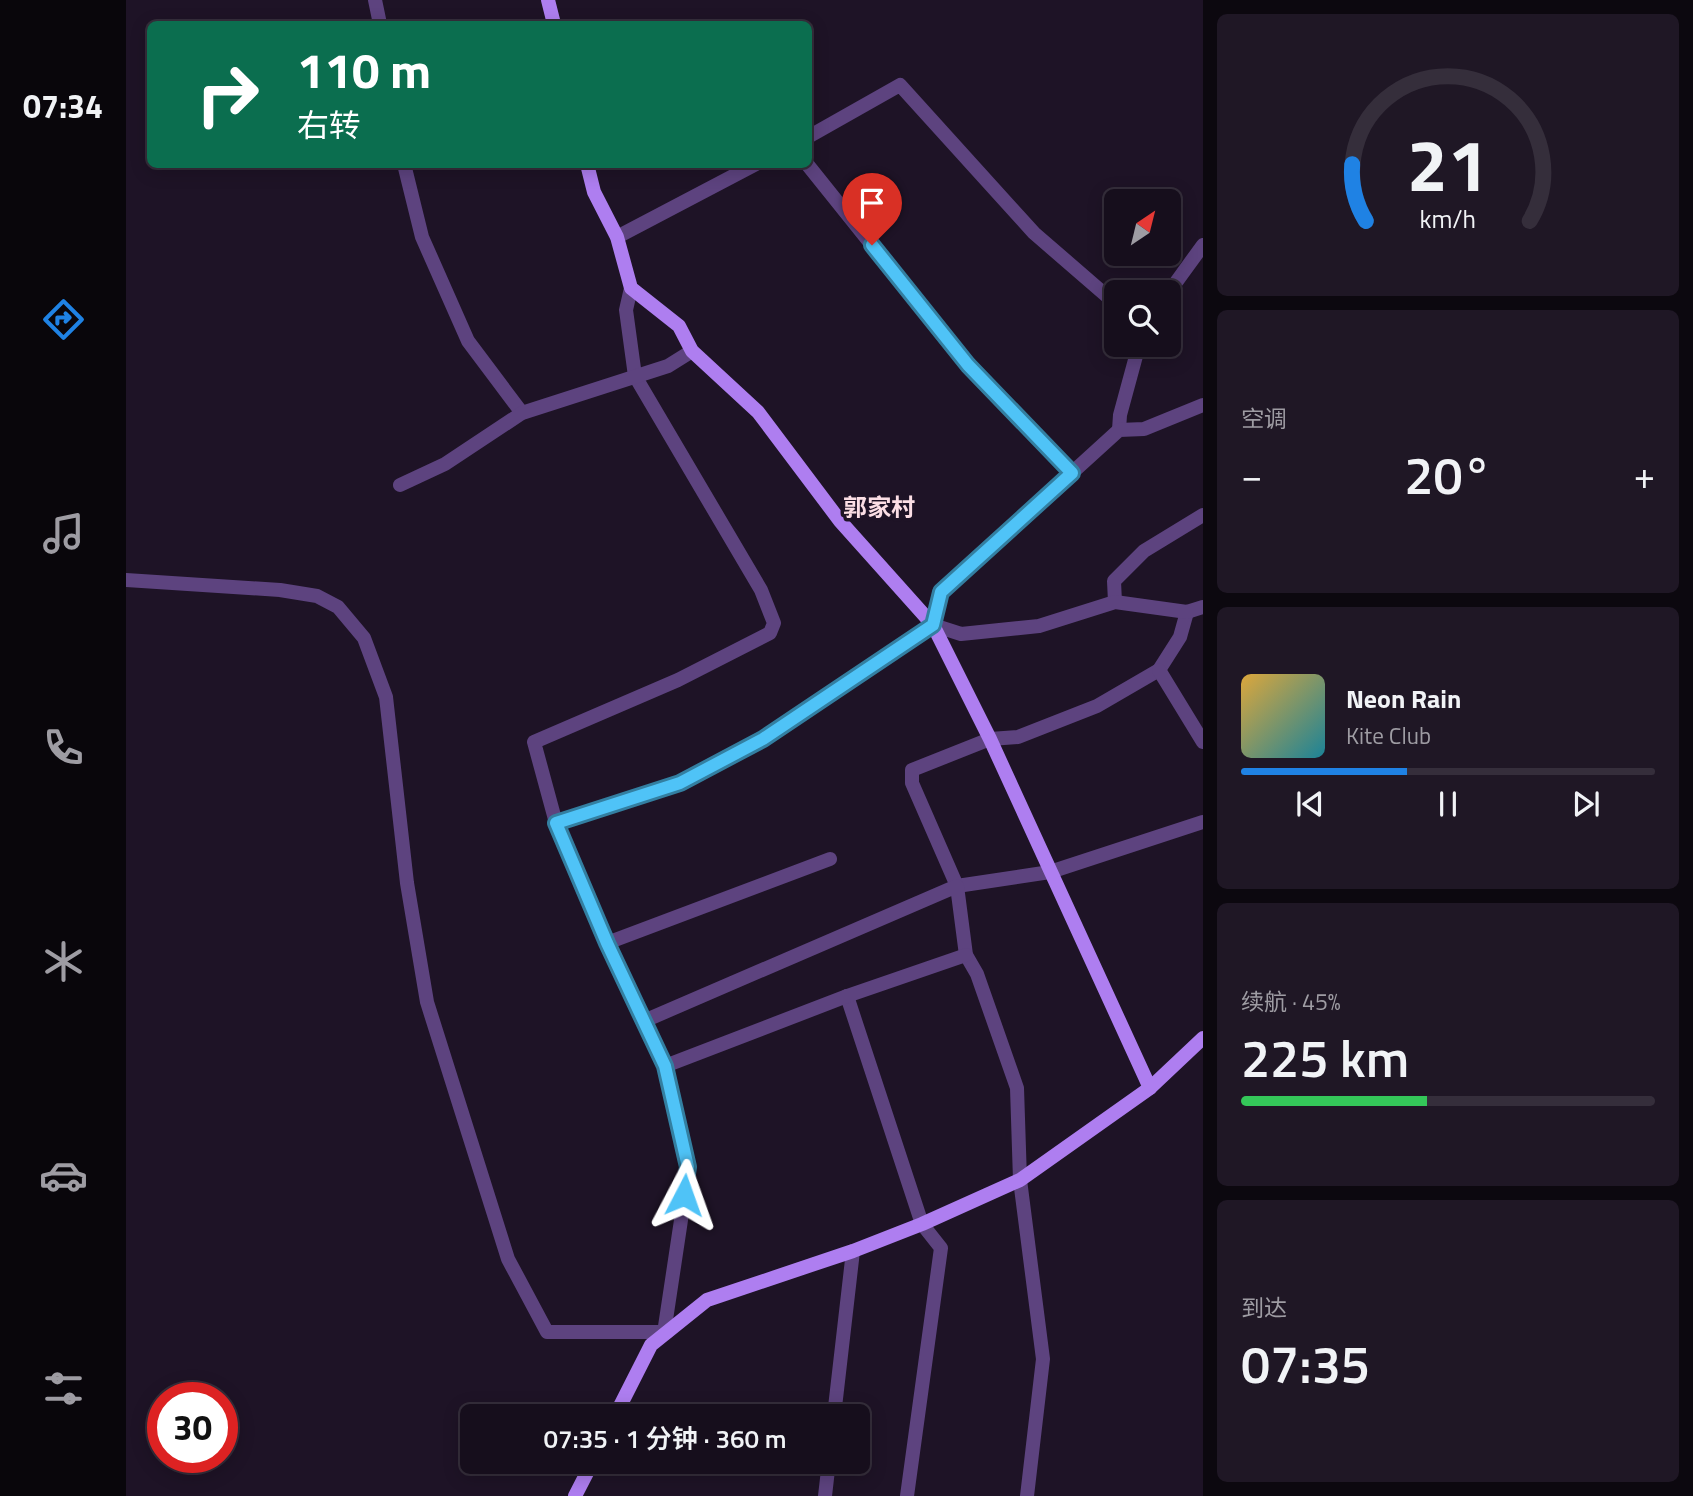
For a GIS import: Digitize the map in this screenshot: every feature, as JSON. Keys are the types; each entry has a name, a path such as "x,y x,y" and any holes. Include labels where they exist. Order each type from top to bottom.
{"street":[{"path":"375,0 379,21"},
{"path":"548,0 553,21"},
{"path":"812,135 900,85 1034,233 1104,294"},
{"path":"405,168 422,237 468,341 522,414"},
{"path":"588,168 594,192 617,237 631,288 626,310 635,376 761,590 774,623 770,633 678,680 534,742 556,823 607,943 665,1066 688,1167 665,1333"},
{"path":"617,237 748,168"},
{"path":"810,168 968,365 1072,473"},
{"path":"1178,280 1203,245"},
{"path":"631,288 679,326 692,351 758,412 839,521 933,625 990,739 1150,1088"},
{"path":"400,485 445,464 522,414 668,366 692,351"},
{"path":"1119,430 1119,415 1136,357"},
{"path":"556,823 680,783 763,739 933,625 941,592 1119,430 1144,429 1203,405"},
{"path":"1115,602 1114,581 1144,551 1203,515"},
{"path":"126,580 280,590 317,596 338,607 364,638 386,697 407,883 427,1002 508,1259 547,1332 665,1333"},
{"path":"933,625 961,634 1039,626 1115,602 1187,612 1203,607"},
{"path":"1027,1496 1043,1360 1020,1180 1017,1088 977,974 966,955 957,886 912,783 912,770 990,739 1018,737 1097,706 1159,670 1180,637 1187,612"},
{"path":"1159,670 1203,742"},
{"path":"644,1021 957,886 1050,872 1203,822"},
{"path":"607,943 830,859"},
{"path":"665,1066 847,996 966,955"},
{"path":"847,996 922,1224 941,1248 907,1496"},
{"path":"621,1404 651,1345 707,1300 853,1251 922,1224 1020,1180 1150,1088 1203,1038"},
{"path":"835,1404 853,1251"},
{"path":"575,1496 586,1474"},
{"path":"825,1496 828,1474"}],"district":[{"name":"郭家村","path":"879,508"}],"route":[{"path":"684,1195 688,1167 665,1066 607,943 556,823 680,783 763,739 933,625 941,592 1072,473 968,365 872,245"}]}
